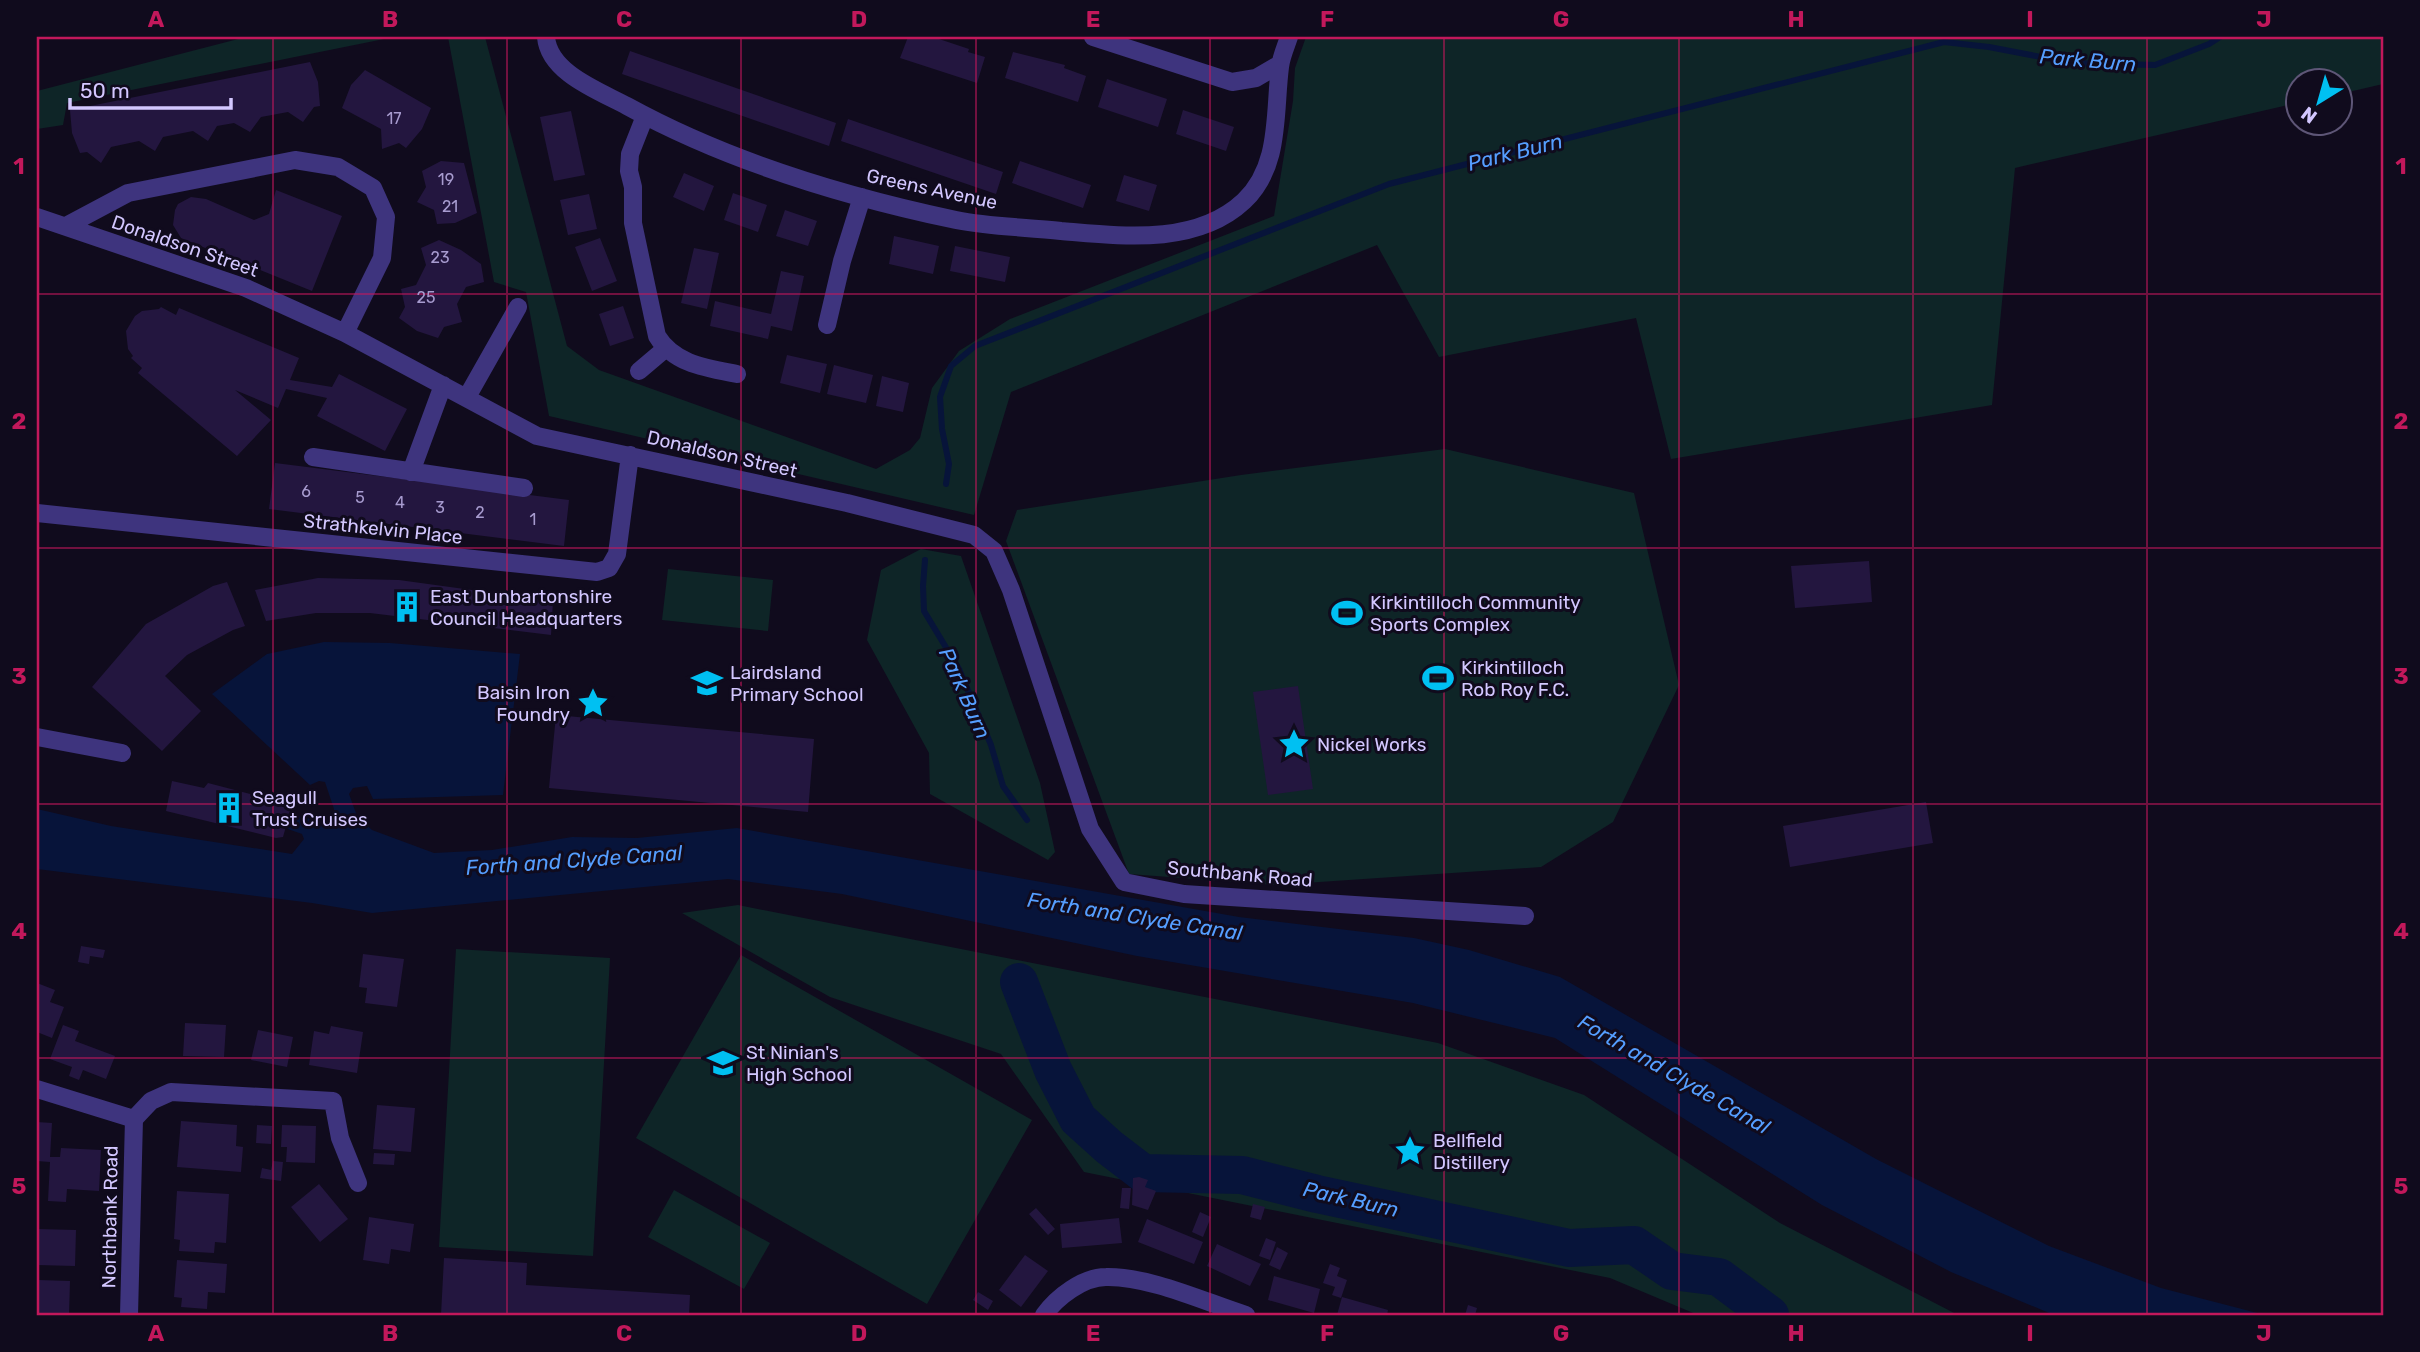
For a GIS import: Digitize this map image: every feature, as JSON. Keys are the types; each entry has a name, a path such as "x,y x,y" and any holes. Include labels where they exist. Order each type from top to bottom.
{"street":[{"name":"Greens Avenue","path":"546,37 558,65 585,83 645,116 722,152 770,170 862,197 958,220 1117,236 1167,234 1200,226 1226,215 1245,200 1261,179 1276,136 1280,64 1289,37"},
{"path":"1093,37 1233,82 1256,78 1280,64"},
{"path":"645,116 630,154 629,171 634,187 633,223 657,337 665,349 694,365 737,374"},
{"path":"66,226 128,193 295,160 338,167 373,188 386,217 382,258 345,333"},
{"path":"827,326 842,261 862,197"},
{"name":"Donaldson Street","path":"37,218 246,288 345,333 537,436 847,503 974,535"},
{"path":"467,397 518,307"},
{"path":"639,371 665,349"},
{"path":"411,472 443,385"},
{"name":"Strathkelvin Place","path":"37,513 597,572 609,568 617,554 630,455"},
{"path":"313,457 524,488"},
{"name":"Southbank Road","path":"974,535 994,551 1011,590 1090,829 1124,882 1184,894 1525,916"},
{"path":"37,737 122,753"},
{"path":"37,1089 134,1119 151,1101 171,1092 333,1101 340,1139 358,1183"},
{"name":"Northbank Road","path":"129,1315 134,1119"},
{"path":"1044,1315 1080,1283 1104,1277 1139,1280 1246,1315"}],"green space":[{"path":"246,37 394,37 67,103 63,125 37,129 37,91"},
{"path":"448,37 485,37 567,346 599,370 876,469 910,450 920,438 932,388 959,351 1010,319 1274,216 1293,101 1295,68 1306,37 2383,37 2383,84 2354,91 2354,66 2284,66 2284,106 2015,168 1992,405 1671,459 1636,318 1439,357 1377,245 1011,392 974,515 549,416 526,292 494,282"},
{"name":"Kirkintilloch Community Sports Complex","path":"1445,449 1634,493 1679,685 1613,822 1541,867 1275,885 1129,874 1006,541 1017,510 1241,475"},
{"path":"921,549 961,556 1040,783 1055,852 1048,860 930,794 929,753 867,640 881,570"},
{"path":"668,569 773,580 768,631 662,620"},
{"path":"738,905 1438,1043 1584,1095 1780,1223 1958,1315 1698,1315 1610,1278 1084,1172 1001,1054 830,997 682,913"},
{"path":"456,949 610,958 593,1256 439,1247"},
{"path":"741,955 1032,1120 927,1304 636,1138"},
{"path":"674,1190 770,1243 744,1289 648,1237"}],"water":[{"name":"Forth and Clyde Canal","path":"324,642 390,643 520,654 503,795 373,799 367,786 353,788 349,794 357,816 372,830 434,853 492,850 572,837 637,838 737,828 1239,917 1414,938 1469,950 1560,977 1876,1159 2049,1246 2161,1288 2265,1315 2054,1315 1951,1272 1822,1205 1555,1038 1413,1003 1137,956 842,894 728,879 372,913 312,903 37,869 37,809 111,826 292,854 304,839 302,834 285,828 289,814 334,824 334,809 325,782 319,781 310,785 212,694 267,654"}],"building":[{"path":"908,37 933,37 985,57 977,83 900,58"},
{"path":"630,51 836,123 829,146 622,74"},
{"path":"1013,52 1065,65 1064,68 1086,76 1078,102 1005,78"},
{"path":"310,62 318,82 320,106 314,107 303,122 288,112 261,117 250,132 234,123 217,126 208,141 193,131 163,137 155,151 139,141 111,147 101,163 87,152 80,153 72,133 70,110"},
{"path":"365,70 431,108 422,129 406,148 399,143 382,149 381,129 342,108 351,85"},
{"path":"1107,79 1167,99 1158,127 1098,107"},
{"path":"1183,110 1234,127 1226,151 1176,134"},
{"path":"571,111 585,175 554,181 540,117"},
{"path":"848,119 1003,172 996,194 841,141"},
{"path":"441,161 464,163 477,213 455,223 437,224 434,210 417,202 426,187 422,171"},
{"path":"1020,161 1091,185 1083,208 1012,183"},
{"path":"684,173 714,186 704,211 673,197"},
{"path":"1124,175 1157,185 1149,211 1116,201"},
{"path":"276,190 342,216 312,291 181,238 173,225 178,204 191,197 206,199 254,220 269,214"},
{"path":"733,193 767,205 758,232 724,220"},
{"path":"589,194 597,229 568,235 560,200"},
{"path":"785,210 817,221 808,246 776,236"},
{"path":"894,236 939,246 933,274 889,264"},
{"path":"600,238 617,281 592,291 575,247"},
{"path":"439,240 461,250 481,264 484,282 466,287 457,304 462,322 444,327 438,338 417,331 399,318 405,307 401,289 416,285 426,265 421,248"},
{"path":"955,246 1010,257 1005,282 950,271"},
{"path":"694,248 719,253 707,309 681,303"},
{"path":"781,271 804,276 792,331 771,326 768,339 710,326 715,301 771,314"},
{"path":"623,306 634,338 610,346 599,314"},
{"path":"161,307 176,315 179,308 299,358 290,380 332,387 339,374 407,409 385,451 317,416 327,398 286,389 278,408 235,390 271,420 237,456 138,373 142,368 131,358 133,356 128,349 126,331 135,316 142,311"},
{"path":"787,355 827,364 820,393 780,383"},
{"path":"834,365 873,375 866,403 827,394"},
{"path":"882,376 909,383 903,412 876,406"},
{"path":"275,463 569,500 564,546 269,509"},
{"path":"1869,561 1872,602 1795,608 1791,566"},
{"name":"East Dunbartonshire Council Headquarters","path":"318,578 399,580 553,601 551,635 370,613 316,613 266,621 255,590"},
{"path":"227,582 245,626 187,655 165,676 201,711 162,751 92,687 146,624 213,586"},
{"path":"1298,686 1313,789 1268,795 1253,692"},
{"path":"556,715 814,739 808,812 549,788"},
{"name":"Seagull Trust Cruises","path":"172,781 204,788 208,783 292,805 283,837 276,838 166,811"},
{"path":"1926,802 1933,843 1790,867 1783,826"},
{"path":"81,946 105,950 103,958 90,956 89,964 78,962"},
{"path":"363,954 404,959 397,1007 365,1003 367,988 359,987"},
{"path":"37,983 55,990 50,1002 64,1007 52,1038 37,1032"},
{"path":"185,1023 226,1025 224,1057 183,1056"},
{"path":"63,1025 79,1031 75,1041 115,1056 106,1079 83,1070 79,1080 69,1076 72,1067 50,1059"},
{"path":"331,1026 363,1032 357,1073 309,1065 314,1031 329,1034"},
{"path":"258,1030 293,1037 287,1067 251,1060"},
{"path":"377,1105 415,1108 411,1152 373,1149"},
{"path":"181,1121 237,1125 236,1146 243,1147 241,1172 177,1167"},
{"path":"37,1122 52,1123 50,1157 60,1157 61,1148 101,1150 99,1191 67,1189 66,1202 48,1201 50,1162 37,1161"},
{"path":"257,1125 272,1126 271,1144 256,1143"},
{"path":"282,1125 316,1126 315,1163 286,1162 287,1147 281,1147"},
{"path":"374,1153 395,1154 394,1165 373,1164"},
{"path":"273,1161 283,1162 281,1181 260,1178 262,1168 271,1170"},
{"path":"1133,1178 1148,1180 1145,1187 1156,1191 1148,1210 1132,1205"},
{"path":"319,1184 348,1219 320,1242 291,1207"},
{"path":"1122,1188 1131,1188 1129,1209 1120,1208"},
{"path":"177,1191 229,1194 226,1243 215,1242 214,1253 179,1251 180,1240 174,1239"},
{"path":"1253,1204 1265,1207 1261,1220 1250,1217"},
{"path":"1036,1208 1055,1229 1048,1235 1029,1214"},
{"path":"1200,1212 1211,1217 1203,1237 1192,1232"},
{"path":"369,1217 414,1224 410,1252 391,1249 389,1264 363,1260"},
{"path":"1119,1218 1122,1243 1062,1248 1060,1224"},
{"path":"1147,1219 1203,1242 1194,1264 1138,1242"},
{"path":"37,1229 76,1230 75,1266 37,1265"},
{"path":"1266,1238 1276,1242 1270,1260 1259,1256"},
{"path":"1217,1244 1261,1264 1250,1286 1207,1266"},
{"path":"1277,1247 1288,1253 1280,1270 1269,1265"},
{"path":"1025,1255 1048,1271 1021,1307 999,1290"},
{"path":"444,1258 527,1263 526,1285 690,1295 689,1315 441,1315"},
{"path":"177,1260 227,1264 225,1293 208,1292 207,1309 181,1307 182,1298 174,1297"},
{"path":"1330,1264 1340,1268 1337,1276 1347,1280 1341,1298 1332,1295 1335,1287 1323,1283"},
{"path":"1274,1276 1320,1289 1314,1313 1268,1300"},
{"path":"38,1280 70,1281 69,1315 37,1315"},
{"path":"978,1292 993,1301 988,1310 973,1300"},
{"path":"1342,1297 1388,1310 1387,1315 1337,1315"},
{"path":"1468,1305 1477,1308 1475,1315 1465,1315"}],"waterway":[{"name":"Park Burn","path":"946,484 949,464 942,429 940,397 951,366 975,346 1389,184 1944,42 1989,47 2072,63 2155,65 2220,37"},
{"name":"Park Burn","path":"925,560 924,611 959,669 991,745 1003,786 1027,820"},
{"name":"Park Burn","path":"1019,982 1053,1070 1078,1119 1143,1173 1242,1175 1317,1194 1569,1248 1634,1245 1672,1271 1719,1277 1770,1315"}],"place":[{"name":"East Dunbartonshire Council Headquarters","path":"407,607"},
{"name":"Kirkintilloch Community Sports Complex","path":"1347,613"},
{"name":"Kirkintilloch Rob Roy F.C.","path":"1438,678"},
{"name":"Lairdsland Primary School","path":"707,683"},
{"name":"Baisin Iron Foundry","path":"593,703"},
{"name":"Nickel Works","path":"1294,744"},
{"name":"Seagull Trust Cruises","path":"229,808"},
{"name":"St Ninian's High School","path":"723,1063"},
{"name":"Bellfield Distillery","path":"1410,1151"}]}
